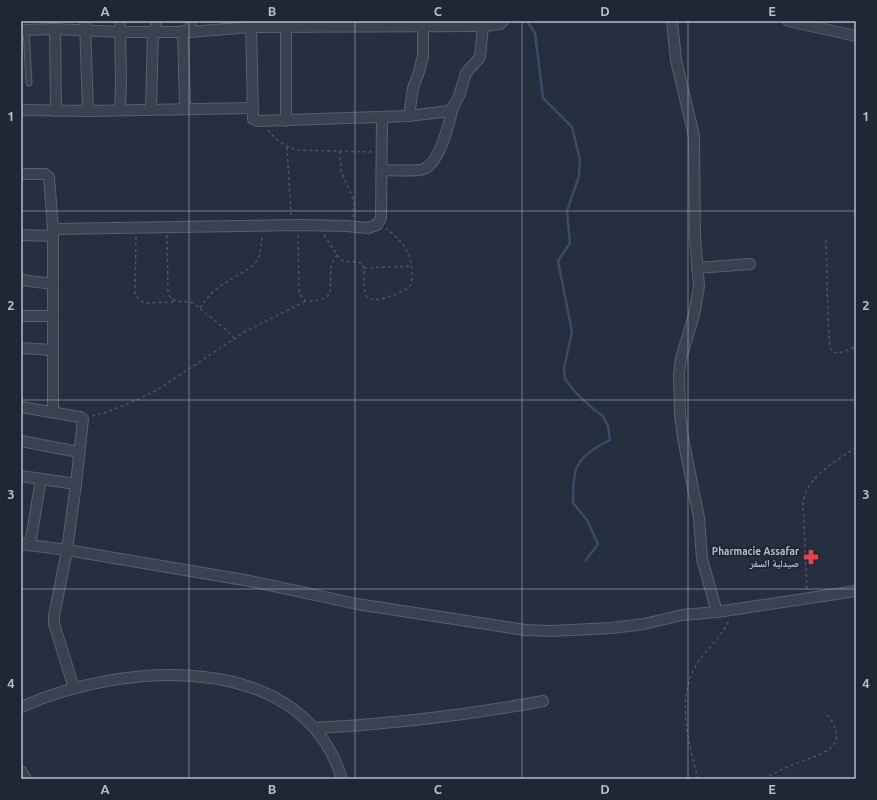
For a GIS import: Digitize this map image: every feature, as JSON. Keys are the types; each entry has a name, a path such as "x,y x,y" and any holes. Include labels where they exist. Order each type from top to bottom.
{"street":[{"path":"120,21 120,110"},
{"path":"185,108 187,32 190,21"},
{"path":"24,30 51,26 85,26 120,32 155,28 187,32 251,24 286,27 316,24 422,27 482,26 500,24 503,21"},
{"path":"672,21 676,60 694,136 695,219 699,286 697,302 680,364 680,414 683,438 699,518 702,559 717,612"},
{"path":"788,21 856,36"},
{"path":"251,24 252,108 253,117 257,121 408,116 445,112 450,111 453,108"},
{"path":"51,26 56,111"},
{"path":"85,26 88,111"},
{"path":"382,170 421,170 433,161 450,121 453,108 459,96 466,74 480,57 482,26"},
{"path":"286,27 286,121"},
{"path":"408,116 413,88 423,56 422,27"},
{"path":"151,109 155,28"},
{"path":"21,110 88,111 185,108 252,108"},
{"path":"21,235 167,227 317,225 368,228 377,226 381,218 382,117"},
{"path":"21,174 45,174 48,176 53,233 53,411"},
{"path":"697,268 750,264"},
{"path":"21,280 53,284"},
{"path":"21,316 53,316"},
{"path":"21,348 53,350"},
{"path":"21,407 53,411 82,418 83,421 67,550 54,616 54,624 74,688"},
{"path":"21,440 79,452"},
{"path":"21,476 76,484"},
{"path":"41,479 25,544 250,581 357,604 525,630 551,631 612,628 644,624 682,615 717,612 856,591"},
{"path":"21,707 74,688 136,677 192,676 241,684 280,700 305,717 332,752 342,779"},
{"path":"315,728 407,722 543,701"},
{"path":"21,771 26,779"}],"lane":[{"path":"24,30 29,83"}],"path":[{"path":"257,121 267,128 280,142 287,147 297,150 382,152"},
{"path":"287,147 288,172 295,225 299,292 302,298 306,301"},
{"path":"340,151 341,171 354,201 352,226"},
{"path":"317,225 343,261 362,263 364,268 364,293 367,298 375,300 390,296 410,286 412,282 412,266 407,250 403,244 379,223"},
{"path":"200,308 217,287 247,270 258,260 262,226"},
{"path":"167,227 168,292 172,300 176,302"},
{"path":"136,228 136,296 142,302 146,303 187,302 200,308 234,338"},
{"path":"826,240 830,348 833,352 839,353 856,347"},
{"path":"82,418 104,413 157,390 246,331 306,301 314,302 323,299 330,294 331,265 337,254"},
{"path":"364,268 412,266"},
{"path":"807,599 803,503 804,495 811,482 817,476 856,447"},
{"path":"698,779 686,723 686,690 696,664 704,653 719,638 736,609"},
{"path":"764,779 823,752 836,742 836,733 832,721 825,712"}],"waterway":[{"path":"527,21 535,33 543,98 572,127 580,160 579,176 567,211 570,243 558,261 572,332 564,368 565,379 576,393 603,416 608,426 610,440 588,453 576,468 573,503 587,520 598,544 586,560"}],"place":[{"name":"Pharmacie Assafar صيدلية السفر","path":"811,557"}]}
